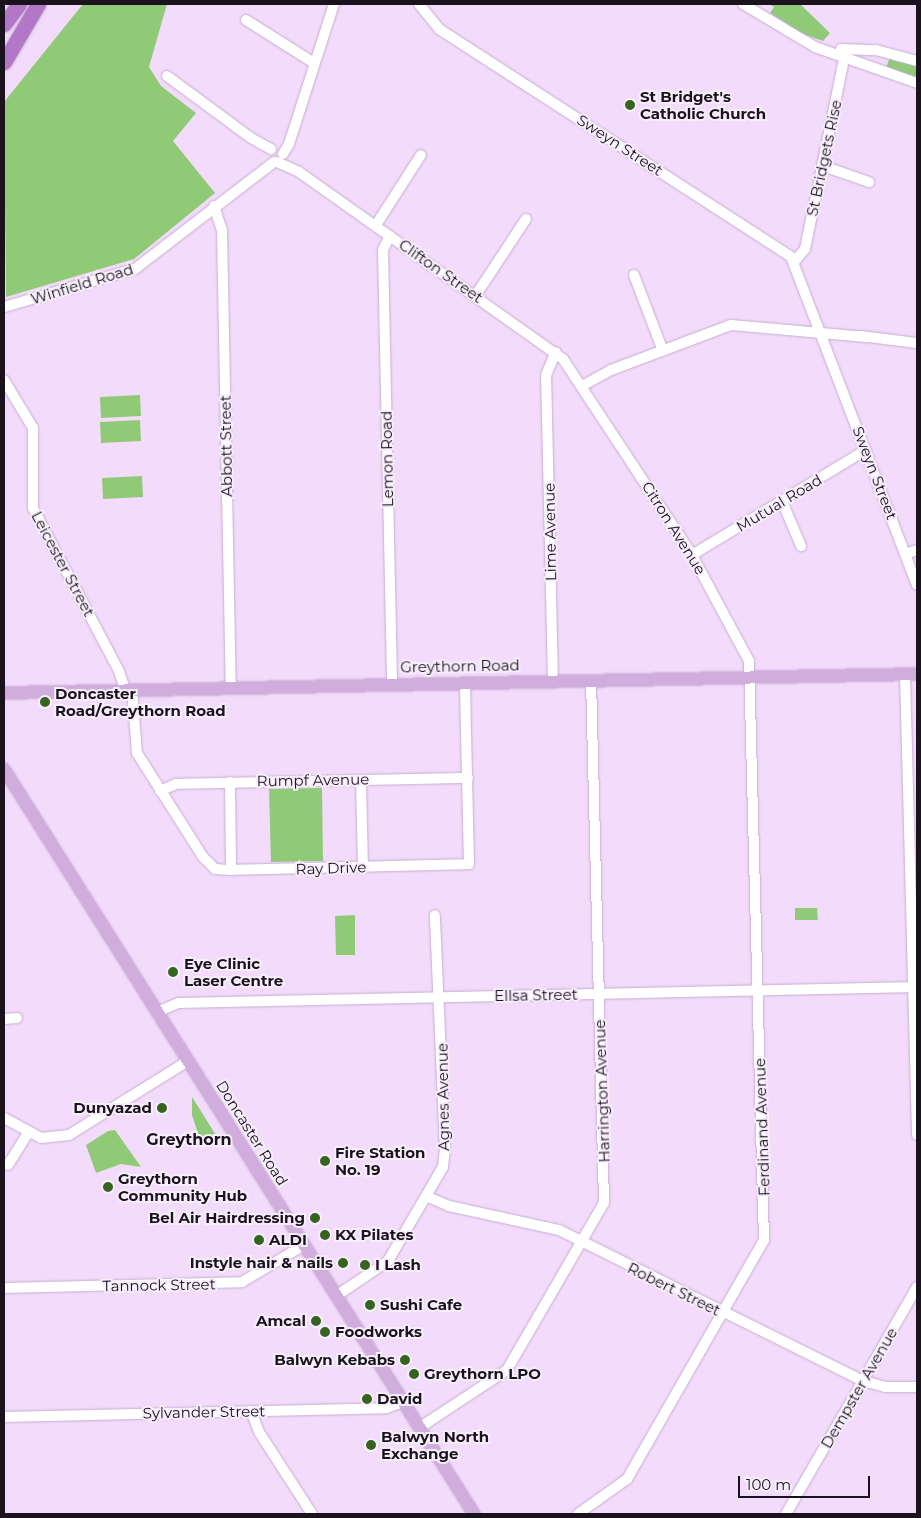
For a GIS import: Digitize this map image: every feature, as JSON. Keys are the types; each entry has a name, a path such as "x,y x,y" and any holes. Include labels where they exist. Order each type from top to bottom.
{"highway":[{"path":"4,24 19,4"},
{"path":"4,62 38,4"}],"main road":[{"name":"Greythorn Road","path":"4,693 911,674"},
{"name":"Doncaster Road","path":"4,769 474,1514"}],"street":[{"name":"Winfield Road","path":"4,307 135,269 275,156 292,129 334,4"},
{"name":"Sweyn Street","path":"420,4 439,29 781,248 794,262 917,585"},
{"path":"743,4 815,47 846,55 917,83"},
{"path":"246,20 314,63"},
{"path":"846,55 876,50 917,61"},
{"name":"St Bridgets Rise","path":"794,262 805,249 846,55"},
{"name":"Clifton Street","path":"167,76 275,156 560,355 580,382"},
{"path":"376,225 421,155"},
{"path":"823,166 869,182"},
{"name":"Abbott Street","path":"214,206 222,230 231,687"},
{"path":"476,296 526,219"},
{"name":"Lemon Road","path":"390,236 383,250 392,684"},
{"path":"634,275 663,351"},
{"path":"580,382 730,326 788,329 917,343"},
{"name":"Lime Avenue","path":"553,681 547,383 560,355"},
{"name":"Leicester Street","path":"4,380 33,428 33,508 129,690"},
{"name":"Citron Avenue","path":"580,382 692,555 748,656 750,677"},
{"name":"Mutual Road","path":"692,555 866,450"},
{"path":"782,501 800,546"},
{"path":"905,554 917,550"},
{"path":"911,674 917,1135"},
{"name":"Ferdinand Avenue","path":"578,1514 627,1479 760,1252 765,1232 750,677"},
{"name":"Harrington Avenue","path":"419,1428 494,1382 507,1370 599,1216 604,1196 591,680"},
{"name":"Ray Drive","path":"129,690 135,748 160,791 207,862 219,870 362,867 469,864 466,682"},
{"name":"Rumpf Avenue","path":"160,791 176,784 468,778"},
{"path":"361,780 362,867"},
{"path":"230,782 232,870"},
{"name":"Agnes Avenue","path":"336,1296 388,1261 428,1197 443,1167 445,1148 435,915"},
{"name":"Ellsa Street","path":"157,1012 178,1003 915,987"},
{"path":"4,1019 17,1018"},
{"path":"4,1118 28,1132 50,1139 76,1132 188,1061"},
{"path":"8,1165 28,1132"},
{"name":"Robert Street","path":"428,1197 457,1208 546,1225 863,1381 886,1387 917,1387"},
{"name":"Tannock Street","path":"4,1288 242,1282 304,1245"},
{"name":"Dempster Avenue","path":"786,1514 917,1287"},
{"name":"Sylvander Street","path":"4,1417 386,1408 403,1402"},
{"path":"251,1411 256,1428 312,1514"}],"green space":[{"path":"83,4 167,4 149,67 161,86 196,113 173,141 215,193 134,259 6,297 4,102"},
{"path":"769,4 800,4 830,33 823,41 803,34 770,13 774,7"},
{"path":"890,57 917,64 917,80 886,68"},
{"path":"140,395 141,416 101,418 100,397"},
{"path":"140,420 141,441 101,443 100,422"},
{"path":"142,476 143,497 103,499 102,478"},
{"path":"322,788 323,861 271,862 269,789"},
{"path":"795,908 817,908 818,920 795,920"},
{"path":"355,915 355,955 336,955 335,916"},
{"path":"192,1097 219,1140 200,1140 192,1115"},
{"path":"115,1130 141,1167 121,1164 96,1173 86,1145 108,1131"}],"place":[{"name":"St Bridget's Catholic Church","path":"630,105"},
{"name":"Doncaster Road/Greythorn Road","path":"45,702"},
{"name":"Eye Clinic Laser Centre","path":"173,972"},
{"name":"Dunyazad","path":"162,1108"},
{"name":"Fire Station No. 19","path":"325,1161"},
{"name":"Greythorn Community Hub","path":"108,1187"},
{"name":"Bel Air Hairdressing","path":"315,1218"},
{"name":"KX Pilates","path":"325,1235"},
{"name":"ALDI","path":"259,1240"},
{"name":"Instyle hair & nails","path":"343,1263"},
{"name":"I Lash","path":"365,1265"},
{"name":"Sushi Cafe","path":"370,1305"},
{"name":"Amcal","path":"316,1321"},
{"name":"Foodworks","path":"325,1332"},
{"name":"Balwyn Kebabs","path":"405,1360"},
{"name":"Greythorn LPO","path":"414,1374"},
{"name":"David","path":"367,1399"},
{"name":"Balwyn North Exchange","path":"371,1445"}],"district":[{"name":"Greythorn","path":"189,1140"}]}
